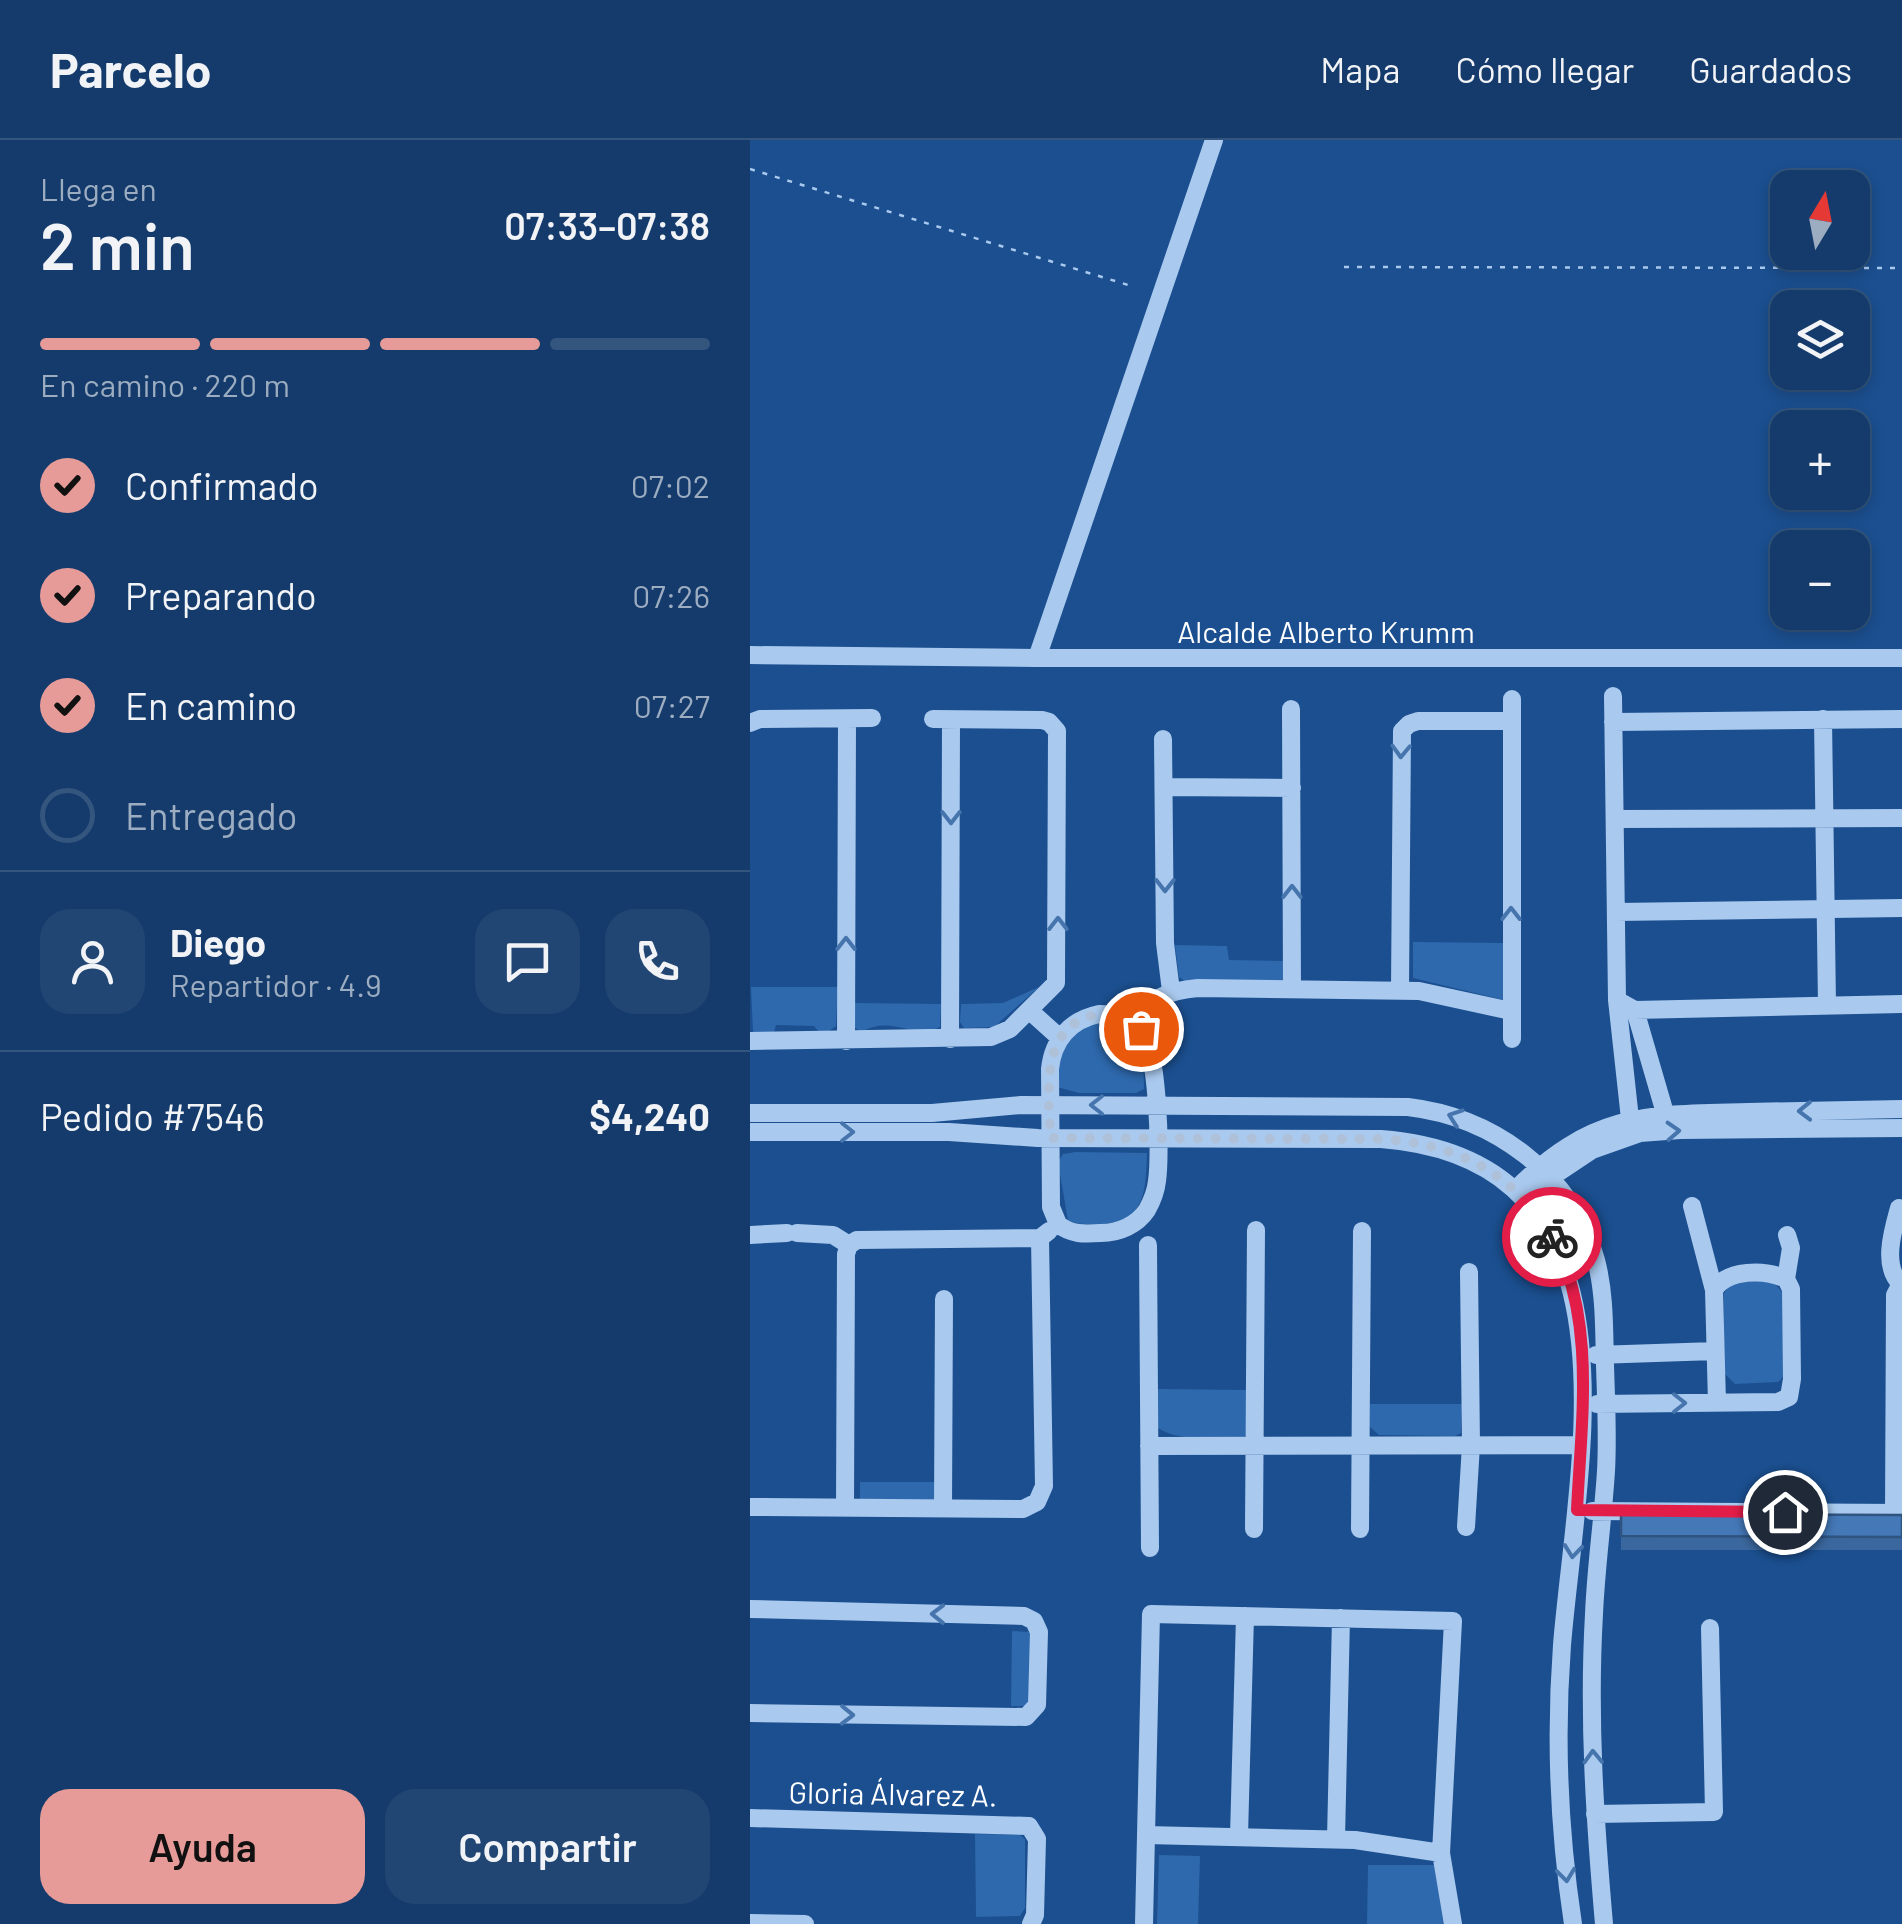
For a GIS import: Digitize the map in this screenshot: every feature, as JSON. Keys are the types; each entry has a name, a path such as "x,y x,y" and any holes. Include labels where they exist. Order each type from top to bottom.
{"street":[{"path":"1037,658 1214,140"},
{"name":"Alcalde Alberto Krumm","path":"750,655 1902,658"},
{"path":"1613,696 1617,1000 1630,1119"},
{"path":"1512,700 1512,1039"},
{"path":"1291,708 1292,990"},
{"path":"750,723 760,719 872,718"},
{"path":"750,1041 950,1040 998,1035 1030,1012 1053,988 1058,977 1058,735 1046,721 942,719 950,1040"},
{"path":"1822,719 1827,1005"},
{"path":"846,1041 847,720"},
{"path":"1613,722 1902,720"},
{"path":"1400,990 1402,731 1418,721 1511,721"},
{"path":"1163,738 1165,944 1171,992"},
{"path":"1164,788 1292,788"},
{"path":"1614,819 1902,818"},
{"path":"1616,912 1902,908"},
{"path":"1133,1022 1147,1004 1171,992 1198,988 1400,990 1449,995 1511,1012"},
{"path":"1617,1000 1635,1010 1902,1004"},
{"path":"1635,1010 1665,1114"},
{"path":"1030,1012 1060,1038"},
{"path":"1108,1014 1133,1022 1150,1045 1157,1138 1157,1180 1152,1200 1140,1220 1110,1233 1071,1232 1058,1224 1051,1207 1051,1058 1060,1038 1075,1022 1088,1016 1108,1014"},
{"path":"750,1113 932,1113 996,1105 1389,1106 1431,1110 1486,1129 1544,1172 1582,1226 1598,1270 1605,1354 1603,1510 1594,1616 1592,1734 1604,1921 1585,1924"},
{"path":"1521,1195 1584,1136 1630,1119 1665,1114 1902,1109"},
{"path":"1544,1172 1640,1133 1902,1128"},
{"path":"750,1132 1402,1140 1437,1146 1472,1159 1521,1195 1554,1241 1576,1297 1582,1404 1559,1719 1561,1824 1573,1924"},
{"path":"1692,1206 1714,1290 1717,1403"},
{"path":"1577,1510 1898,1512 1895,1295 1901,1283 1891,1268 1899,1208"},
{"path":"845,1507 849,1244 857,1240 1040,1238 1058,1224"},
{"path":"1554,1241 1566,1228 1582,1226"},
{"path":"1254,1529 1256,1230"},
{"path":"1360,1529 1362,1231"},
{"path":"1582,1404 1778,1402 1789,1396 1791,1289 1786,1279 1790,1265 1787,1234"},
{"path":"750,1235 833,1235 849,1244"},
{"path":"750,1506 1023,1509 1037,1502 1043,1492 1040,1238"},
{"path":"1148,1245 1150,1548"},
{"path":"1466,1527 1471,1446 1469,1272"},
{"path":"1714,1290 1723,1278 1736,1274 1767,1273 1786,1279"},
{"path":"943,1508 944,1298"},
{"path":"1580,1356 1715,1351"},
{"path":"1149,1446 1580,1445"},
{"path":"750,1610 1024,1616 1034,1622 1039,1632 1038,1699 1035,1710 1026,1717 750,1714"},
{"path":"1144,1924 1151,1614 1453,1621 1441,1853 1454,1924"},
{"path":"1240,1836 1245,1616"},
{"path":"1336,1839 1342,1618"},
{"path":"1595,1814 1714,1812 1710,1628"},
{"name":"Gloria Álvarez A.","path":"750,1818 1024,1824 1033,1829 1036,1839 1035,1914 1031,1924"},
{"path":"1146,1835 1336,1839 1441,1853"},
{"path":"750,1923 805,1924"}],"path":[{"path":"750,169 1128,286"},
{"path":"1344,267 1902,268"}],"shaded area":[{"path":"1413,942 1503,943 1504,1000 1413,978"},
{"path":"1175,945 1227,946 1229,960 1284,961 1284,979 1186,982 1179,977"},
{"path":"751,987 838,987 836,1026 819,1032 814,1026 776,1025 774,1033 753,1032"},
{"path":"1039,987 994,1027 964,1028 960,1022 961,1004 1003,1003"},
{"path":"854,1003 941,1004 940,1027 920,1031 884,1026 861,1032 854,1027"},
{"path":"1107,1021 1133,1030 1143,1046 1144,1089 1136,1093 1079,1093 1057,1087 1059,1062 1067,1042 1082,1028"},
{"path":"1147,1153 1144,1191 1135,1211 1115,1222 1068,1221 1058,1162 1063,1154"},
{"path":"1771,1280 1783,1293 1783,1377 1778,1382 1735,1384 1724,1373 1724,1293 1732,1283"},
{"path":"1158,1389 1247,1390 1248,1431 1244,1437 1206,1438 1166,1432 1158,1428"},
{"path":"1370,1404 1462,1404 1461,1433 1379,1435 1370,1427"},
{"path":"860,1482 936,1482 936,1500 860,1501"},
{"path":"1012,1631 1031,1632 1030,1706 1011,1706"},
{"path":"975,1834 1020,1835 1025,1839 1025,1908 1020,1916 976,1917"},
{"path":"1159,1855 1200,1856 1198,1924 1157,1924"},
{"path":"1368,1865 1434,1865 1445,1924 1367,1924"}],"building":[{"path":"1621,1514 1902,1515 1902,1537 1621,1536"}],"way so far":[{"path":"1141,1029 1120,1017 1099,1014 1075,1022 1066,1030 1051,1058 1050,1138 1382,1139 1437,1146 1472,1159 1516,1189 1552,1237"}],"route":[{"path":"1552,1237 1576,1297 1580,1336 1582,1404 1577,1510 1785,1512"}]}
